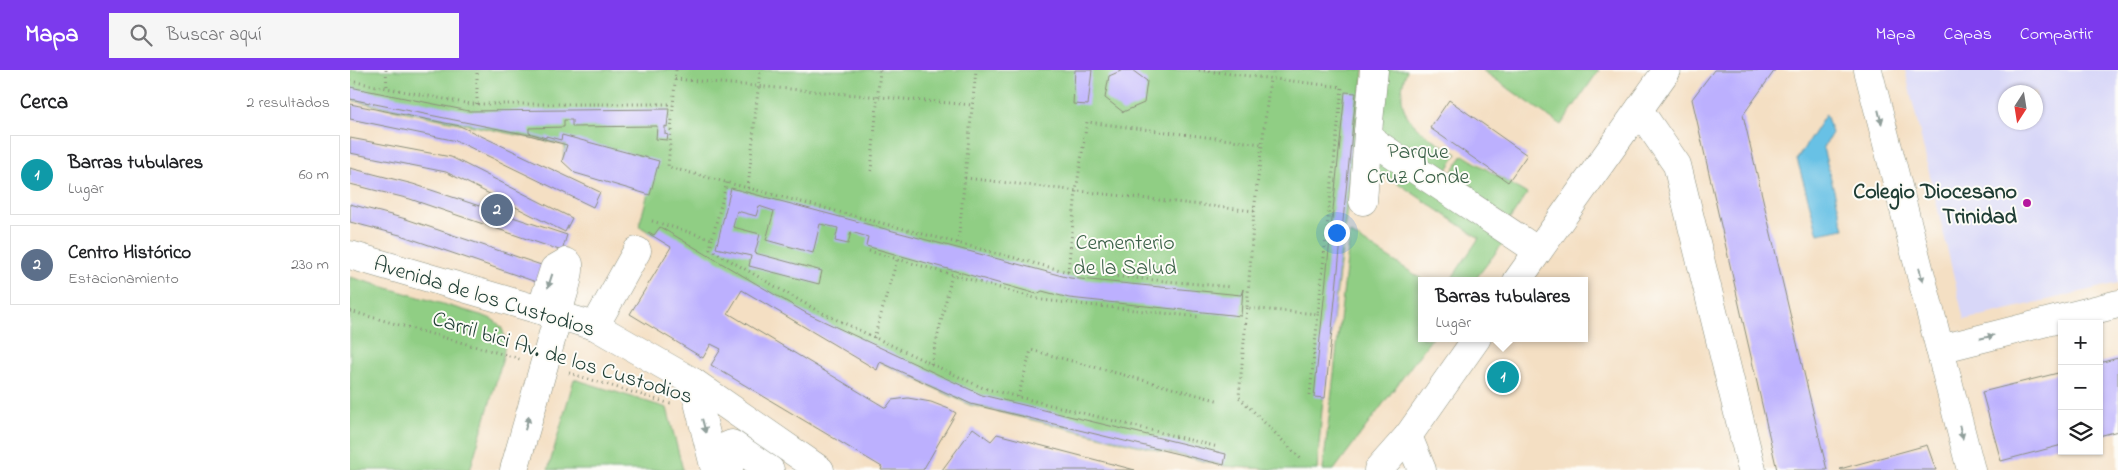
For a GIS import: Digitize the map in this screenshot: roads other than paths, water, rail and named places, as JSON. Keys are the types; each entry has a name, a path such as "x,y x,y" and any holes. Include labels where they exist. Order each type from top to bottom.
{"street":[{"path":"1363,201 1374,70"},
{"path":"1520,277 1667,70"},
{"path":"1868,70 1970,470"},
{"path":"1640,110 1677,165 1752,470"},
{"path":"1368,132 1371,139 1380,147 1538,251"},
{"path":"595,326 637,251"},
{"name":"Avenida de los Custodios","path":"350,255 595,326 693,382 820,470"},
{"path":"1940,349 2118,304"},
{"path":"514,470 544,366 550,313"},
{"path":"1378,470 1408,436 1474,342"},
{"path":"693,382 715,470"},
{"path":"1408,436 1422,470"},
{"path":"729,470 725,452 727,446 732,444 770,470"}],"water":[{"path":"1826,114 1832,133 1823,148 1844,229 1818,234 1797,159"}],"place":[{"name":"Colegio Diocesano Trinidad","path":"2027,203"},
{"name":"Centro Histórico","path":"497,210"},
{"name":"Barras tubulares","path":"1503,377"}],"park label":[{"name":"Parque Cruz Conde","path":"1418,162"},
{"name":"Cementerio de la Salud","path":"1125,254"}]}
